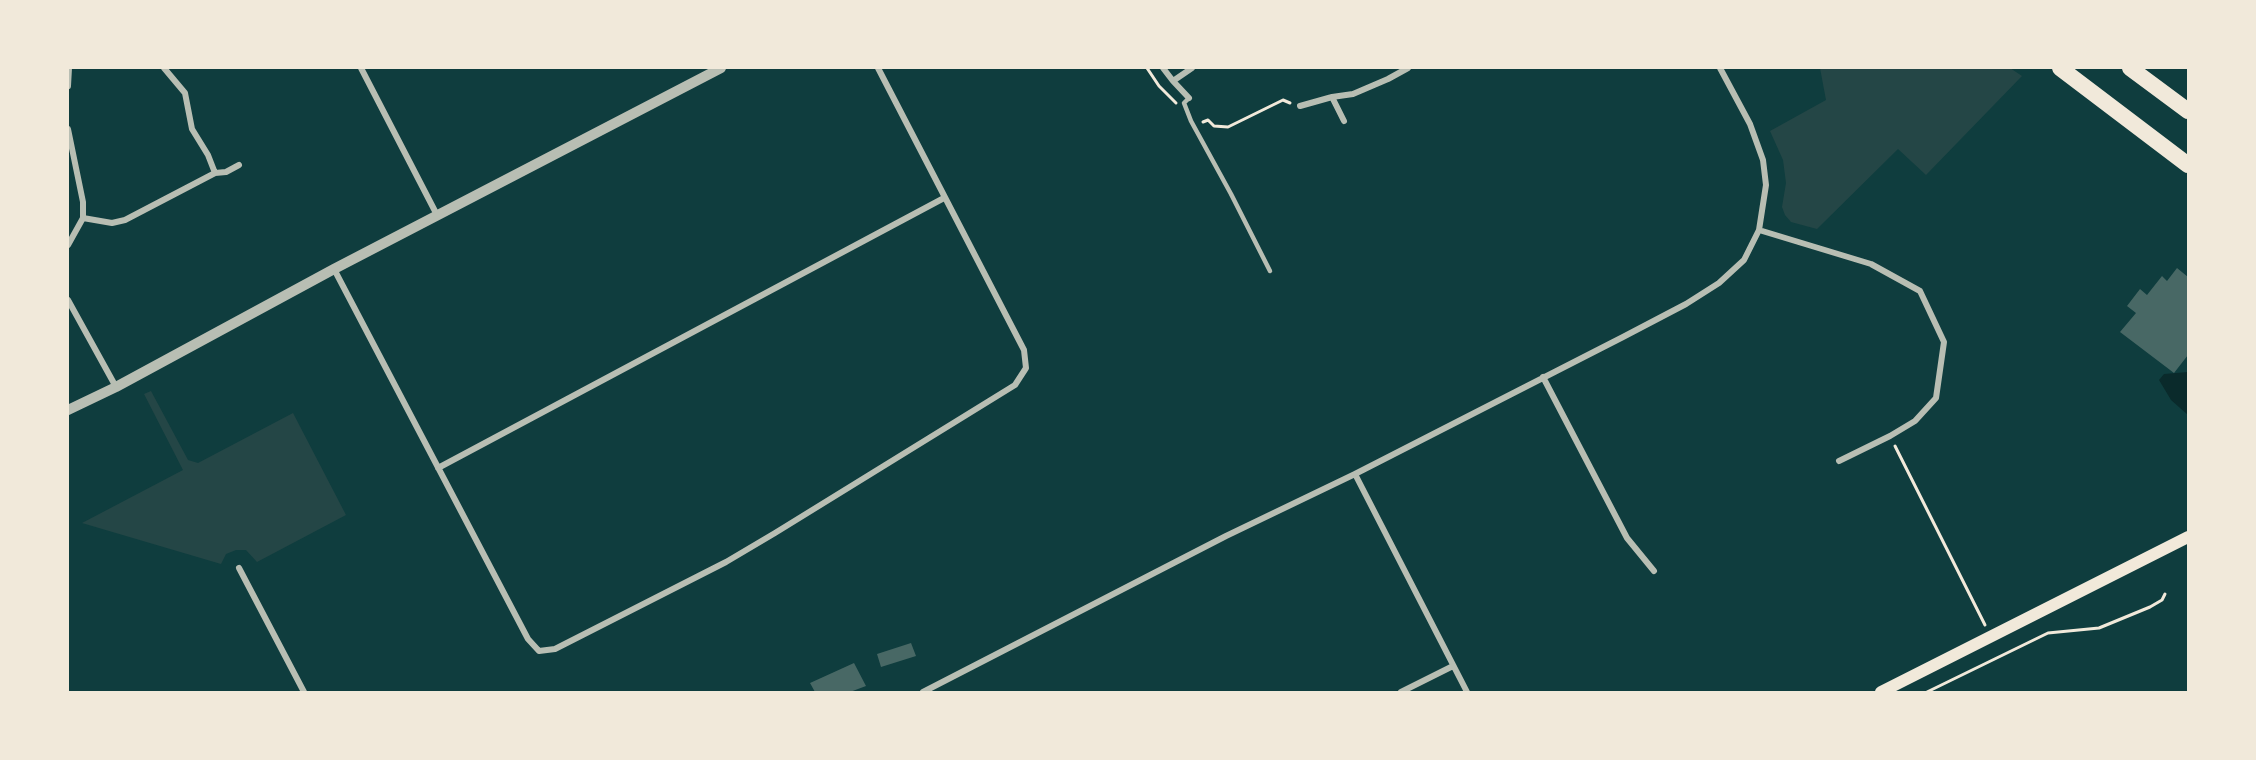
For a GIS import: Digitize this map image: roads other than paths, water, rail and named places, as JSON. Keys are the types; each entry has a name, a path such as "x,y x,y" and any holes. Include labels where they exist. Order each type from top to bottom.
{"highway":[{"path":"2060,68 2188,165"},
{"path":"2130,68 2188,111"}],"main road":[{"path":"1881,693 2186,542"}],"street":[{"path":"68,86 69,68"},
{"path":"164,68 186,93 192,129 208,155 215,173"},
{"path":"361,68 437,215"},
{"path":"68,410 116,387 334,269 721,68"},
{"path":"334,269 528,639 539,651 555,649 726,562 1015,386 1026,368 1024,350 878,68"},
{"path":"1163,68 1189,98"},
{"path":"1173,81 1192,68"},
{"path":"1300,106 1353,94 1408,68"},
{"path":"923,693 1226,536 1355,474 1686,304 1719,283 1744,260 1759,230 1766,185 1763,160 1750,124 1720,68"},
{"path":"1332,97 1344,121"},
{"path":"68,129 83,202 83,218 68,245"},
{"path":"83,218 112,223 124,220 215,173 226,172 238,165"},
{"path":"438,468 944,198"},
{"path":"1759,230 1871,264 1920,291 1944,342 1936,398 1915,420 1890,436 1839,461"},
{"path":"68,300 116,387"},
{"path":"1543,376 1627,538 1654,571"},
{"path":"1355,474 1467,693"},
{"path":"239,568 304,693"},
{"path":"1401,693 1453,666"}],"lane":[{"path":"1189,98 1184,104 1191,121 1232,194 1270,271"}]}
